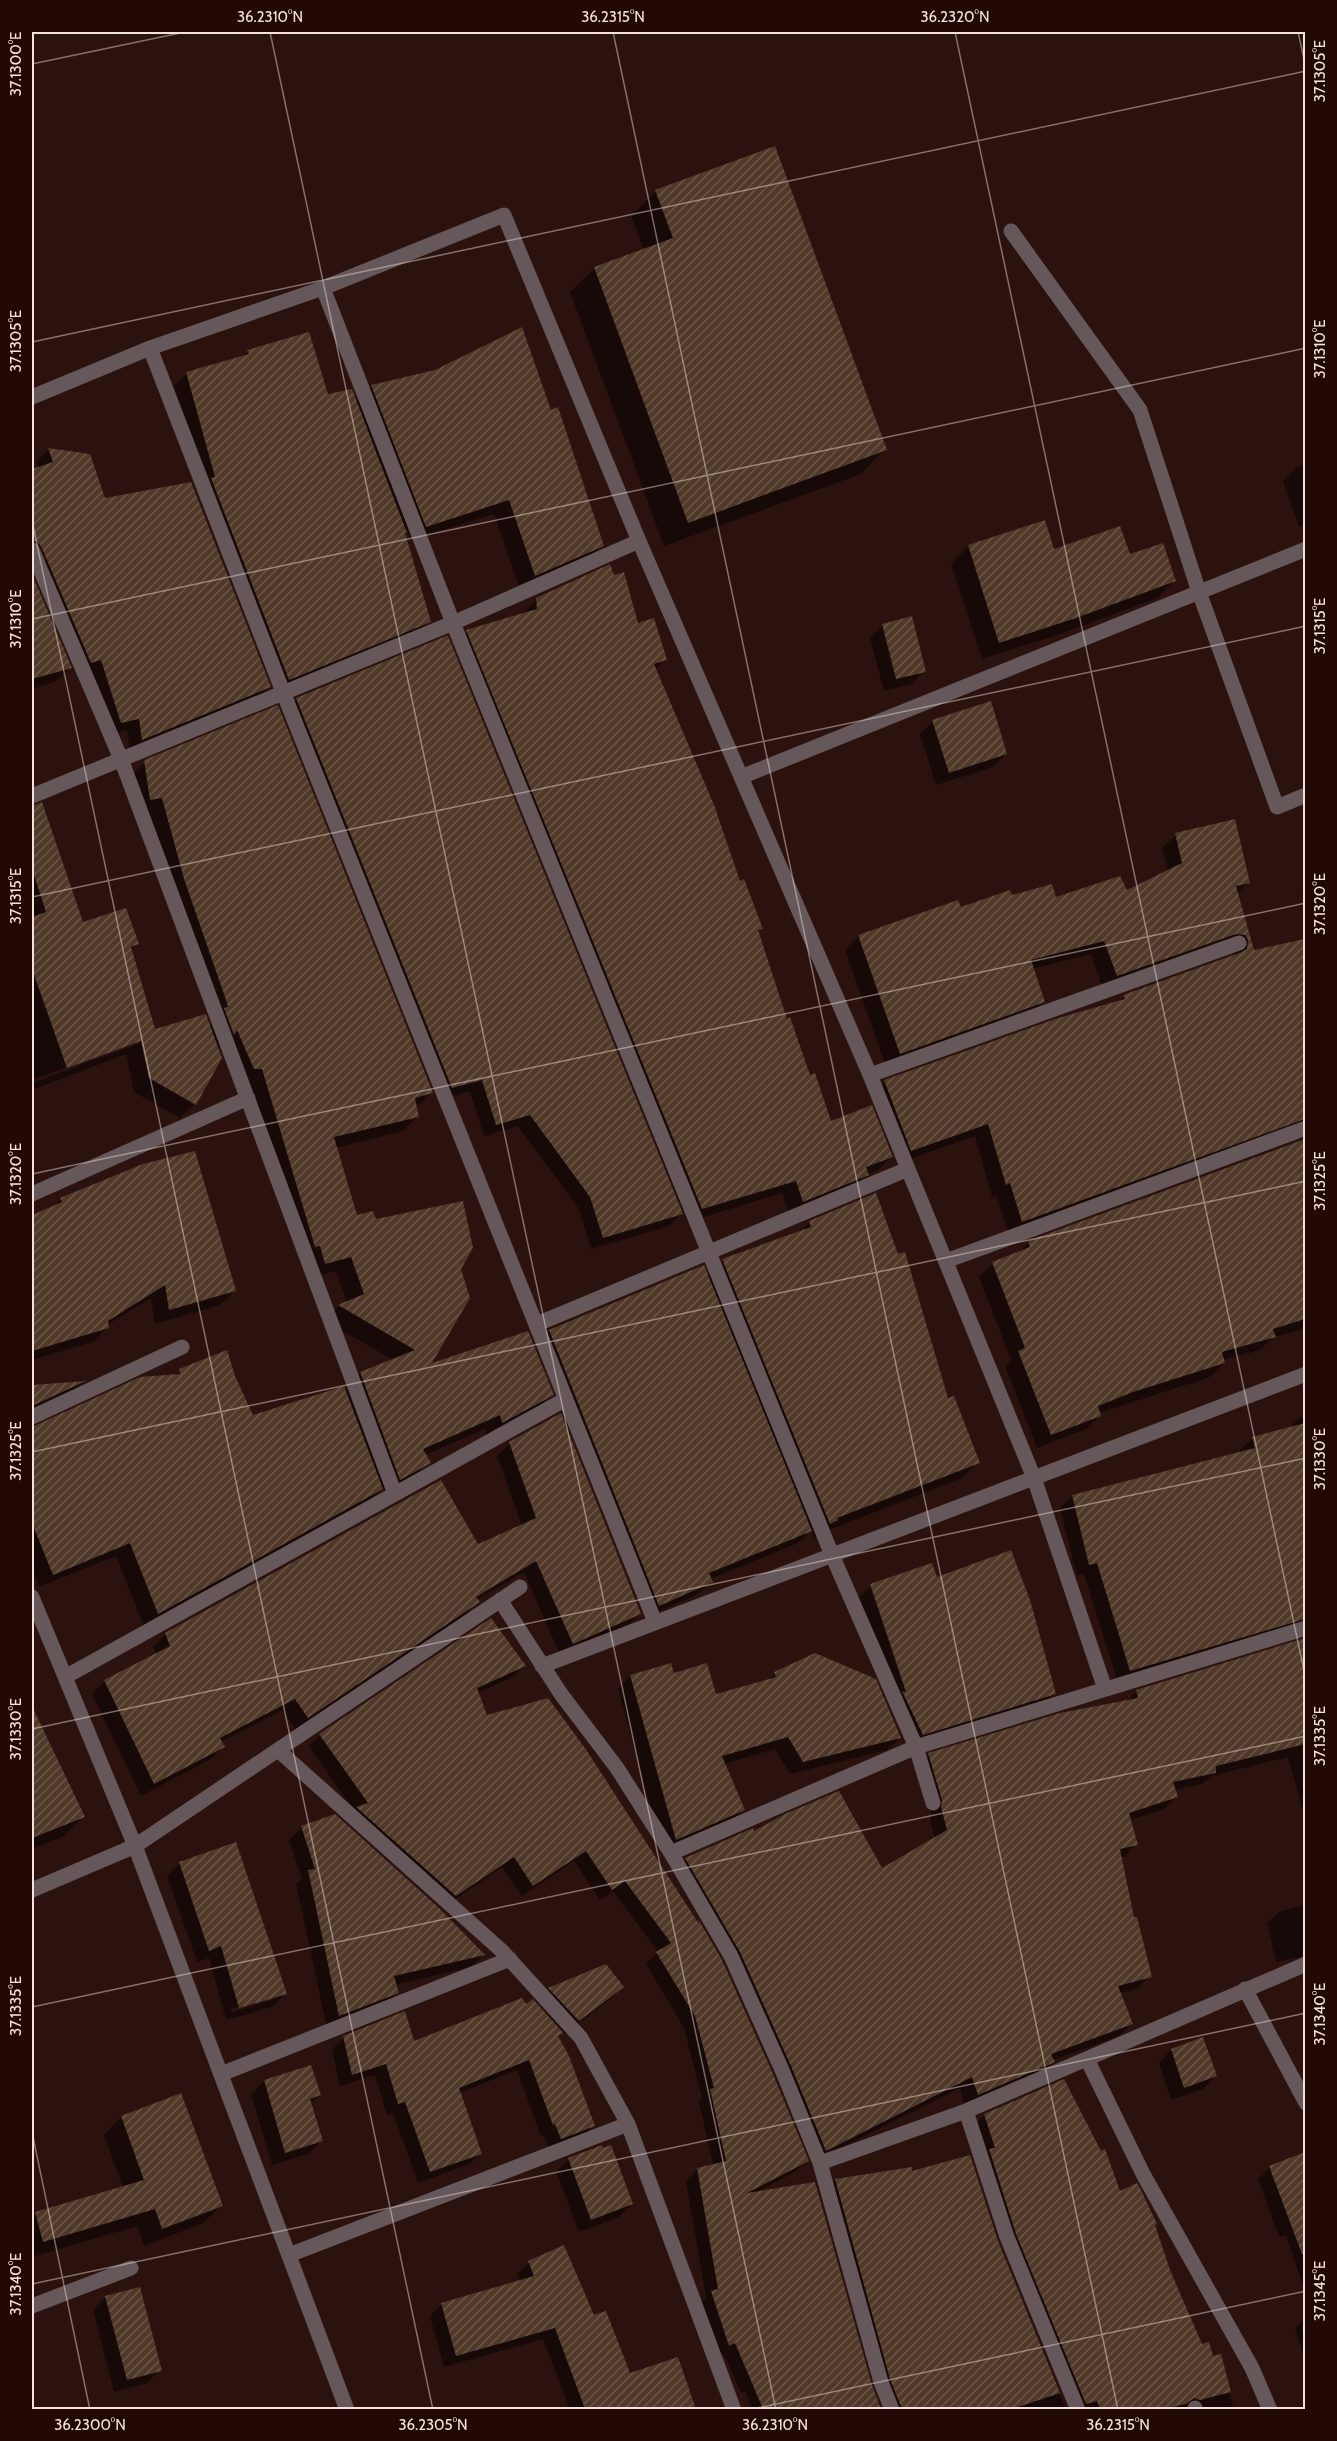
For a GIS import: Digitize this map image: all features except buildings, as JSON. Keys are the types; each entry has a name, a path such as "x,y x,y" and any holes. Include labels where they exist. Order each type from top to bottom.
{"street":[{"path":"32,397 150,348 323,288 504,215 639,541 870,1075 946,1261 1034,1478 1105,1689"},
{"path":"1011,231 1140,410 1199,592 1278,807 1305,795"},
{"path":"323,288 453,623 832,1555 916,1747 933,1803"},
{"path":"150,348 283,692 656,1622"},
{"path":"32,796 453,623 639,541"},
{"path":"741,777 1305,549"},
{"path":"32,550 121,759 395,1494"},
{"path":"870,1075 1239,943"},
{"path":"32,1194 248,1098"},
{"path":"946,1261 1305,1128"},
{"path":"537,1324 908,1169"},
{"path":"32,1417 182,1347"},
{"path":"542,1666 1305,1374"},
{"path":"65,1677 566,1399"},
{"path":"32,1890 135,1846 520,1587"},
{"path":"32,1597 135,1846 347,2409"},
{"path":"500,1600 561,1695 617,1768 671,1852 731,1956 782,2070 820,2163 881,2382 892,2409"},
{"path":"671,1852 916,1747 1305,1628"},
{"path":"278,1750 510,1959 581,2038 628,2124 734,2409"},
{"path":"221,2074 510,1959"},
{"path":"820,2163 966,2111 1305,1964"},
{"path":"1245,1989 1305,2103"},
{"path":"1087,2059 1143,2174 1252,2368 1270,2409"},
{"path":"966,2111 1007,2237 1078,2409"},
{"path":"289,2255 628,2124"},
{"path":"32,2306 131,2268"}]}
